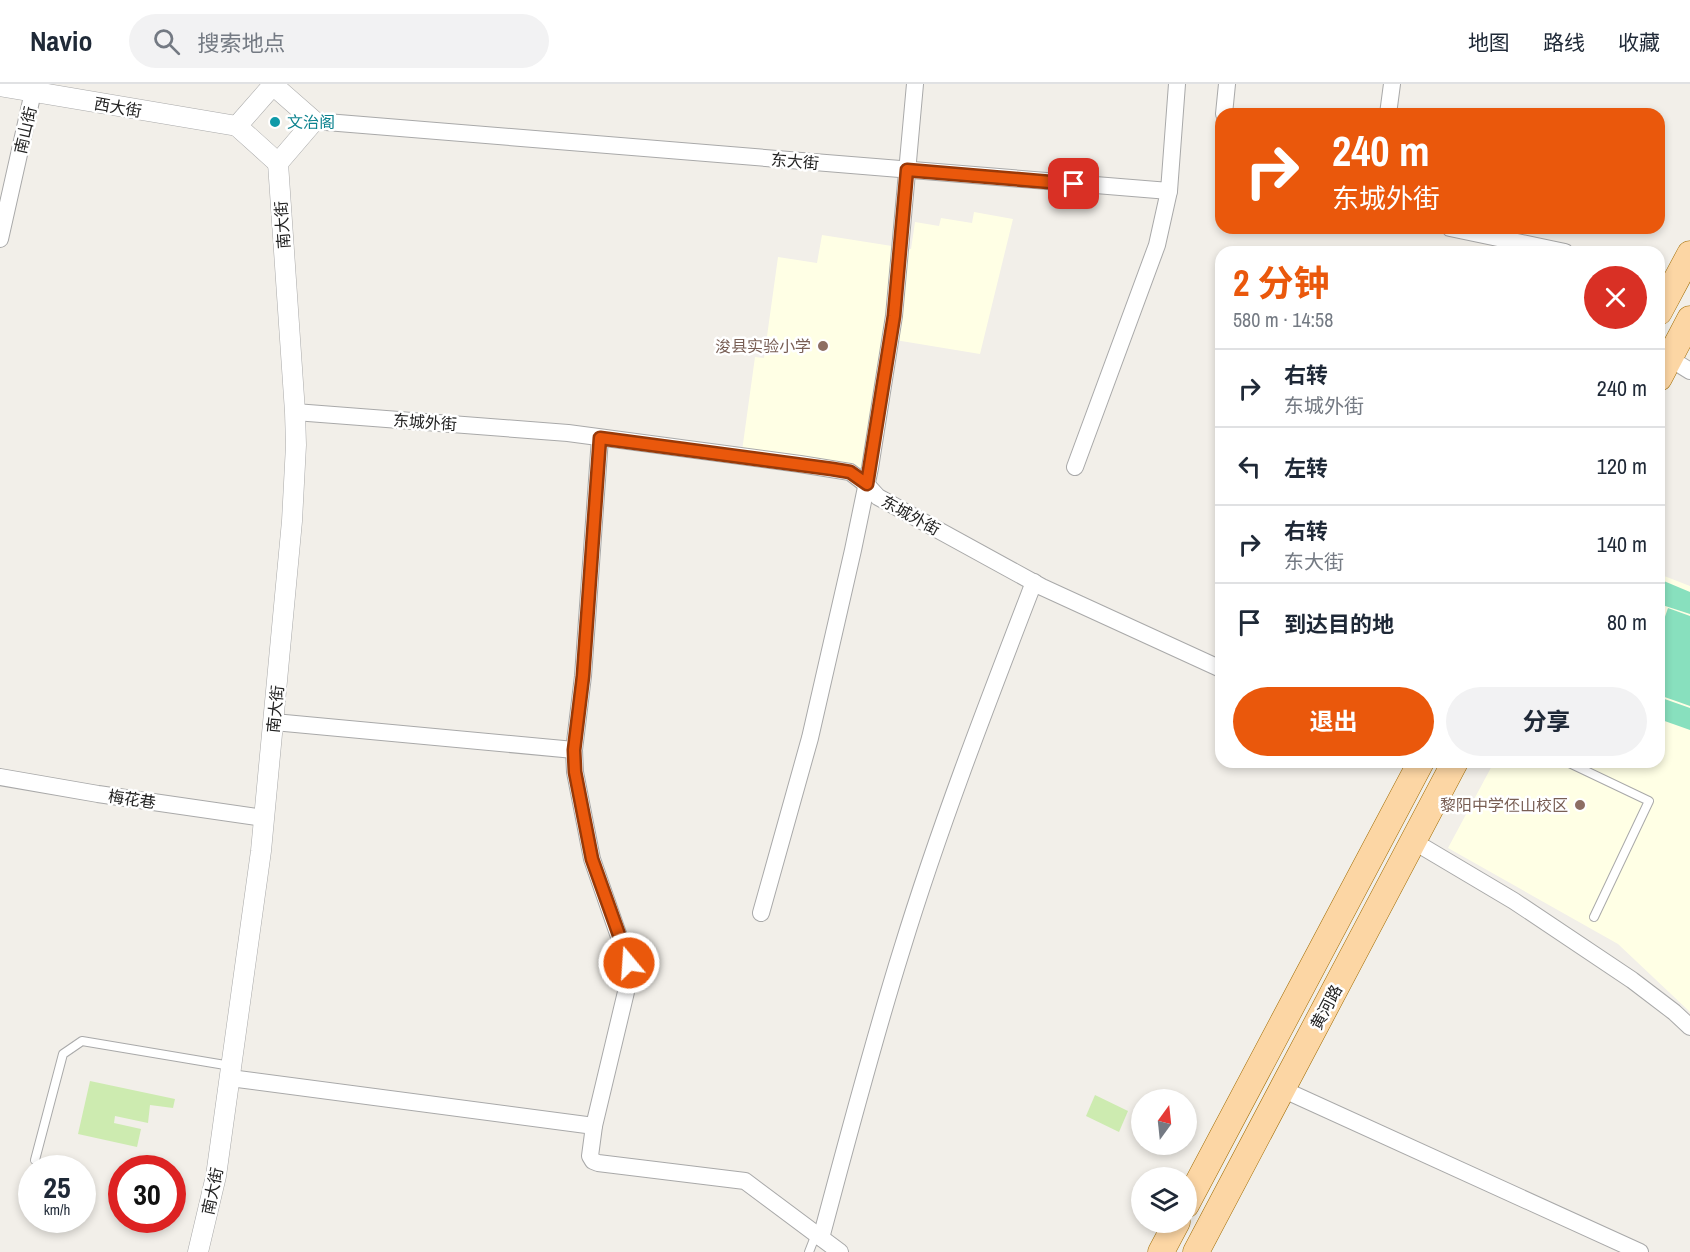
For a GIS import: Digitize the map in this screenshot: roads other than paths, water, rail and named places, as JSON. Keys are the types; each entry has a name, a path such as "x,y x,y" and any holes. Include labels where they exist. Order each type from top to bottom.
{"main road":[{"path":"1667,279 1690,254"},
{"path":"1673,369 1690,319"},
{"name":"黄河路","path":"1197,1184 1416,768"},
{"name":"黄河路","path":"1196,1252 1452,768"},
{"path":"1161,1252 1171,1233"}],"street":[{"path":"761,913 810,738 867,484 894,316 915,84"},
{"path":"1075,467 1157,245 1169,191 1178,84"},
{"path":"1225,108 1227,84"},
{"path":"1389,108 1392,84"},
{"path":"273,85 314,121 278,163 237,126 273,85"},
{"name":"西大街","path":"0,86 30,89 237,126"},
{"name":"南山街","path":"0,239 30,89"},
{"name":"东大街","path":"314,121 1169,191"},
{"name":"南大街","path":"198,1252 216,1176 264,818 292,520 296,445 295,412 278,163"},
{"path":"1479,234 1536,246"},
{"name":"东城外街","path":"295,412 568,433 850,472 867,484 878,497 1034,582 1215,666"},
{"path":"600,438 583,676 574,750 575,772 592,859 631,971 594,1126 590,1156 598,1163 745,1181 840,1252"},
{"path":"819,1236 902,948 960,774 1034,582"},
{"path":"274,722 574,750"},
{"name":"梅花巷","path":"0,777 264,818"},
{"path":"1413,841 1514,901 1632,980 1690,1027"},
{"path":"231,1072 594,1126"},
{"path":"1282,1089 1615,1247 1640,1252"}],"lane":[{"path":"1580,768 1649,801 1594,917"},
{"path":"36,1155 63,1054 82,1041 231,1072"},
{"path":"809,1252 819,1236"}],"place":[{"name":"文治阁","path":"275,122"},
{"name":"浚县实验小学","path":"823,346"},
{"name":"黎阳中学伾山校区","path":"1580,805"}]}
